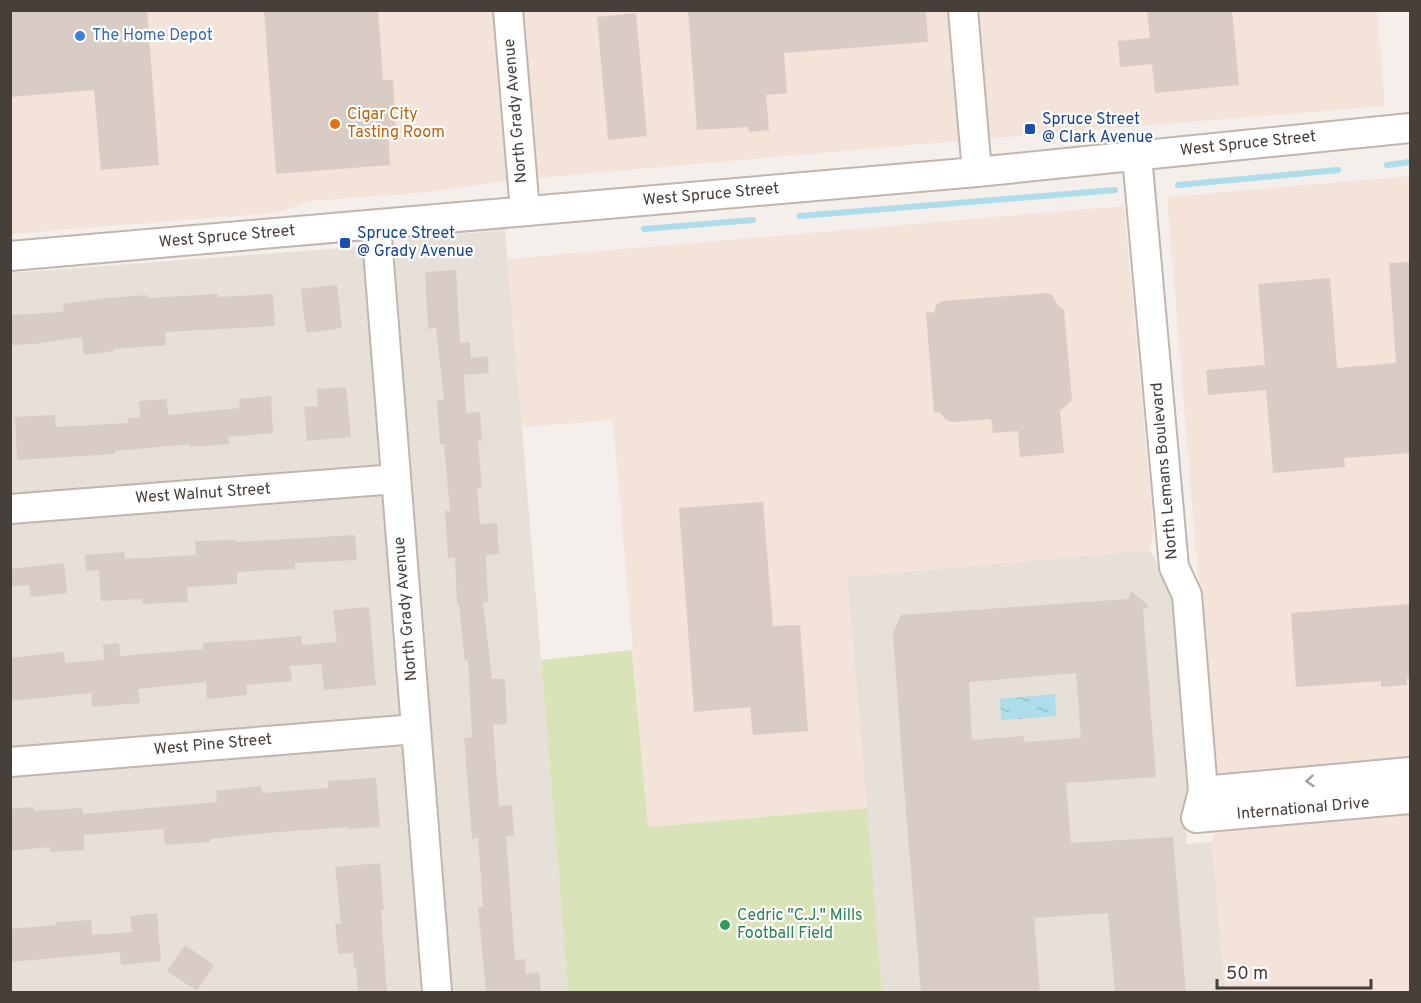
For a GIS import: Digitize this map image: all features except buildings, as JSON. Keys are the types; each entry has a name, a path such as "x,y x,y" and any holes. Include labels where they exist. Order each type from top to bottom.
{"street":[{"name":"North Grady Avenue","path":"508,10 525,211"},
{"path":"963,10 977,172"},
{"name":"West Spruce Street","path":"10,256 977,172 1410,128"},
{"name":"North Lemans Boulevard","path":"1137,156 1174,567 1187,595 1203,791 1196,818"},
{"name":"North Grady Avenue","path":"376,225 437,993"},
{"name":"West Walnut Street","path":"10,508 396,478"},
{"name":"West Pine Street","path":"10,762 416,729"},
{"name":"International Drive","path":"1196,818 1360,790 1410,772"},
{"name":"International Drive","path":"1203,791 1360,790 1410,799"}],"shaded area":[{"path":"11,11 498,11 510,163 506,181 429,192 310,201 276,213 11,234"},
{"path":"519,11 954,11 968,140 537,178 532,170"},
{"path":"975,11 1377,11 1385,106 996,138 986,136"},
{"path":"1410,176 1410,762 1219,776 1214,771 1167,197"},
{"path":"1124,206 1154,533 1149,550 847,577 867,808 648,827 613,420 522,427 508,259"},
{"path":"505,230 568,992 447,992 391,267 394,254 409,239"},
{"path":"356,247 367,256 384,454 380,463 372,470 11,500 11,273"},
{"path":"375,492 386,499 404,712 400,717 11,751 11,519"},
{"path":"1149,550 1175,592 1190,755 1186,844 1212,842 1225,992 882,992 847,577"},
{"path":"402,743 408,751 428,992 11,992 11,770"},
{"path":"1410,810 1410,992 1225,992 1212,842 1215,831 1225,826"}],"green space":[{"path":"632,650 648,827 867,808 882,992 568,992 541,660"}],"water":[{"path":"1055,694 1056,716 1001,720 1000,699"}],"waterway":[{"path":"1387,165 1410,162"},
{"path":"1178,185 1338,170"},
{"path":"800,216 1115,190"},
{"path":"644,229 753,220"}],"place":[{"name":"The Home Depot","path":"80,36"},
{"name":"Cigar City Tasting Room","path":"335,124"},
{"name":"Spruce Street @ Clark Avenue","path":"1030,129"},
{"name":"Spruce Street @ Grady Avenue","path":"345,243"},
{"name":"Cedric \"C.J.\" Mills Football Field","path":"725,925"}]}
